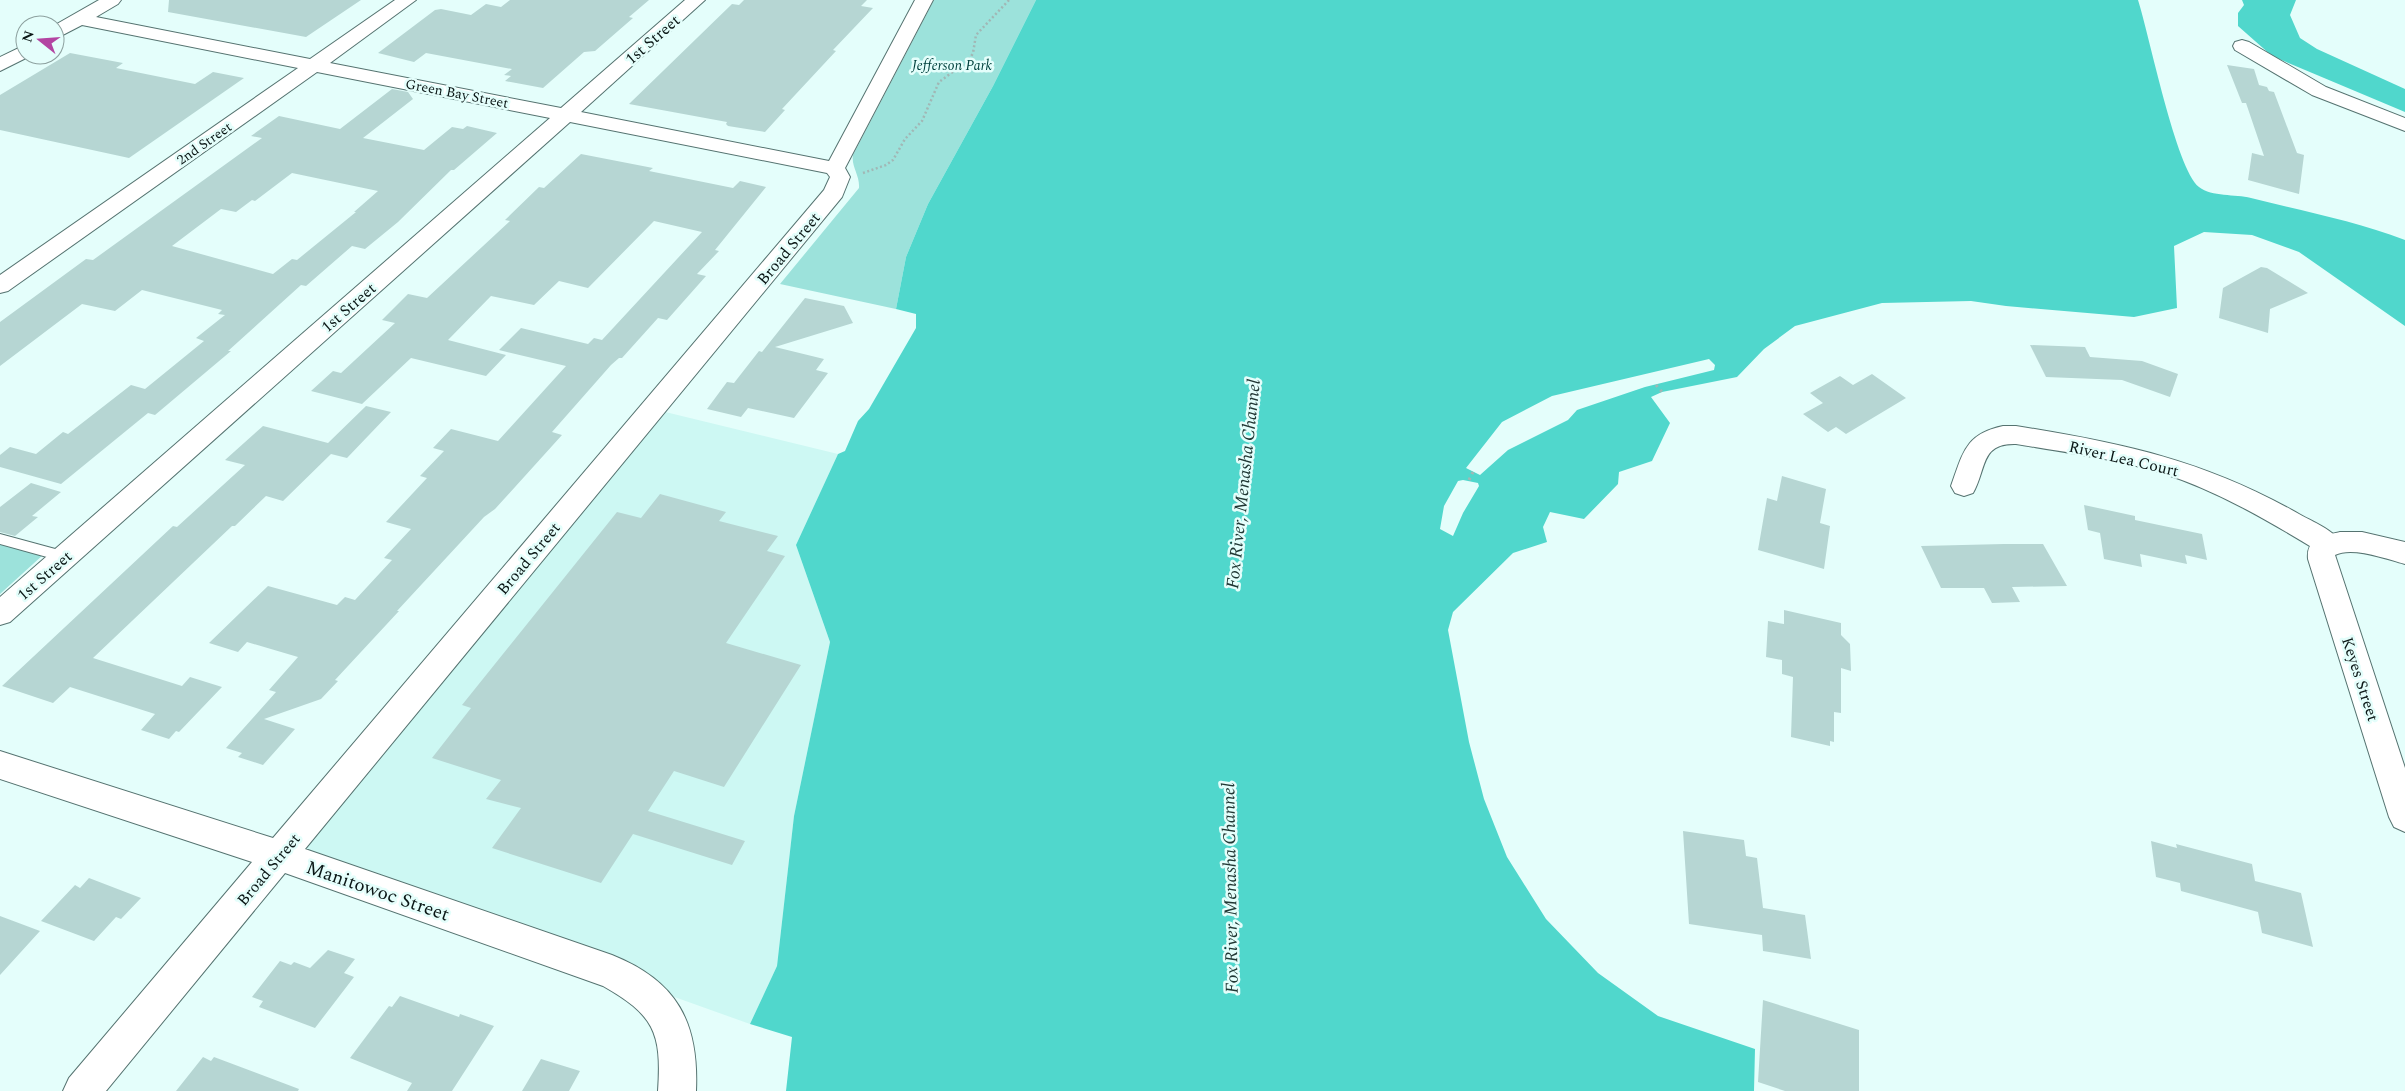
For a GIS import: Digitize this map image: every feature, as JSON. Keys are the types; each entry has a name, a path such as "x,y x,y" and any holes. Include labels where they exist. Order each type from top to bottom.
{"street":[{"path":"65,27 112,0"},
{"name":"2nd Street","path":"0,286 408,0"},
{"name":"1st Street","path":"0,614 696,0"},
{"name":"Broad Street","path":"82,1091 834,192 840,177 847,171 924,0"},
{"name":"Green Bay Street","path":"78,20 315,65 847,171"},
{"path":"2242,46 2319,91 2405,125"},
{"path":"0,65 15,57"},
{"name":"River Lea Court","path":"1964,486 1976,454 1986,438 1996,434 2016,435 2145,459 2186,472 2242,496 2328,544"},
{"path":"2328,544 2339,542 2354,543 2405,553"},
{"name":"Keyes Street","path":"2328,544 2321,550 2322,559 2405,817"},
{"name":"Manitowoc Street","path":"0,765 280,856 612,972 639,986 658,1004 673,1028 678,1077"}],"lane":[{"path":"0,539 65,557"}],"path":[{"path":"847,171 886,165 893,160 905,139 922,121 936,86 970,60 976,35 1009,0"},
{"path":"1656,385 1662,392"},
{"path":"1469,480 1473,472"}],"shaded area":[{"path":"653,409 838,454 796,545 830,642 794,816 777,966 750,1024 280,856"}],"green space":[{"name":"Jefferson Park","path":"934,0 1036,0 993,86 928,204 906,257 896,309 780,284 859,188 853,155"},
{"path":"0,542 44,554 0,594"}],"water":[{"name":"Fox River, Menasha Channel","path":"1036,0 2138,0 2172,129 2190,175 2199,187 2217,194 2251,198 2329,217 2405,240 2405,326 2299,252 2252,235 2204,232 2174,246 2177,308 2134,317 2006,306 1971,301 1882,303 1795,326 1764,349 1737,377 1662,392 1651,397 1670,423 1652,461 1619,472 1618,484 1584,519 1550,512 1543,527 1547,542 1513,553 1453,612 1448,630 1469,742 1484,799 1507,857 1546,919 1598,973 1658,1016 1755,1049 1754,1091 786,1091 792,1037 750,1024 777,966 794,816 830,642 796,545 838,454 845,451 858,421 869,409 916,328 916,314 896,309 906,257 928,204 993,86","holes":["1709,359 1715,365 1714,370 1645,387 1577,410 1568,420 1508,450 1480,475 1466,468 1502,422 1552,396","1458,481 1478,483 1479,486 1463,513 1453,536 1440,529 1444,506"]},
{"path":"2242,0 2296,0 2290,15 2300,38 2317,49 2405,89 2405,112 2272,56 2238,26 2238,13 2244,5"}],"building":[{"path":"169,0 361,0 306,37 168,12"},
{"path":"510,0 649,0 629,17 633,18 595,51 584,52 543,88 505,81 511,76 504,75 512,69 426,53 414,62 378,53 435,10 441,9 471,15 486,4 501,7"},
{"path":"744,0 867,0 861,6 873,8 833,50 836,51 782,109 785,110 765,132 728,126 727,122 629,104 732,4 739,5"},
{"path":"70,53 123,63 116,68 195,84 213,72 244,78 129,158 0,130 0,95 50,65 65,65 65,56"},
{"path":"2227,65 2254,69 2259,85 2267,87 2269,91 2274,92 2297,153 2304,155 2299,194 2248,180 2252,153 2264,156 2246,103 2242,103"},
{"path":"392,89 408,92 413,99 363,138 424,150 452,127 463,129 467,126 497,133 454,170 451,170 398,222 365,249 352,246 306,286 301,285 228,351 231,351 155,415 148,413 61,484 0,467 0,455 10,447 36,454 63,432 68,434 131,385 145,389 204,341 196,338 225,315 218,314 222,310 142,290 115,311 82,304 0,366 0,322 86,259 93,260 262,138 251,136 279,116 340,129","holes":["292,173 378,191 354,212 356,212 297,260 292,259 273,274 172,246 221,209 236,212 252,200 255,201"]},
{"path":"581,154 653,168 649,171 733,188 740,181 766,187 715,250 719,251 697,274 706,276 667,320 658,318 622,358 619,358 611,365 552,432 562,435 495,509 484,517 397,611 399,611 335,680 338,681 321,699 264,719 295,729 263,765 238,757 242,753 226,748 276,692 269,690 298,657 247,642 238,652 209,643 268,586 337,605 345,597 355,600 392,560 384,558 411,529 386,522 427,478 420,476 444,451 433,448 451,429 498,441 566,366 499,350 521,328 588,344 594,338 602,340 702,232 654,221 588,288 559,281 534,305 491,296 448,340 506,355 486,376 411,358 362,404 311,391 333,371 341,373 395,323 382,320 408,294 427,298 510,221 505,220 539,187 544,188"},
{"path":"2261,267 2267,268 2308,293 2270,309 2268,333 2219,318 2223,288"},
{"path":"805,298 844,306 853,323 775,347 824,359 816,370 828,373 794,418 748,408 741,417 707,409 727,382 734,383 759,351 762,352"},
{"path":"2030,345 2085,347 2090,357 2142,361 2178,374 2170,397 2122,380 2046,377"},
{"path":"1872,374 1906,398 1846,434 1836,427 1828,432 1803,414 1823,403 1810,393 1840,376 1853,385"},
{"path":"366,406 391,412 347,458 331,454 283,501 266,496 93,658 182,686 190,677 222,687 179,732 176,731 169,739 141,730 155,714 70,687 53,703 2,686 173,526 177,527 245,465 225,460 263,426 328,443"},
{"path":"1782,476 1826,489 1820,523 1830,526 1824,569 1758,550 1767,498 1777,501"},
{"path":"31,483 61,492 32,516 38,517 15,536 0,532 0,507"},
{"path":"660,494 726,512 719,521 778,536 767,551 785,556 726,643 801,665 724,787 674,771 648,811 745,841 732,865 633,834 601,883 492,848 521,808 486,799 501,780 432,758 471,708 462,705 617,512 641,518"},
{"path":"2084,505 2135,516 2135,520 2202,534 2207,560 2185,555 2187,564 2140,554 2142,567 2104,559 2100,533 2088,530"},
{"path":"2043,544 2067,586 2012,587 2020,602 1992,603 1984,588 1941,588 1921,546"},
{"path":"1784,610 1841,623 1841,635 1850,644 1851,671 1841,668 1841,713 1834,712 1834,742 1830,741 1830,746 1791,737 1793,677 1782,674 1782,660 1766,657 1768,621 1784,624"},
{"path":"1683,831 1744,840 1746,856 1757,858 1763,908 1805,915 1811,959 1763,951 1762,935 1689,924"},
{"path":"2151,841 2177,848 2176,844 2252,864 2255,881 2301,893 2313,947 2262,933 2258,912 2181,891 2180,883 2156,877"},
{"path":"89,878 141,898 121,919 116,917 94,941 41,921 75,885 80,888"},
{"path":"0,916 40,931 0,975"},
{"path":"328,950 355,959 344,973 354,977 315,1028 259,1007 263,1001 252,997 280,961 291,965 294,962 310,968"},
{"path":"400,996 459,1017 460,1014 494,1026 452,1091 407,1091 412,1083 350,1058 389,1006 392,1007"},
{"path":"1763,1000 1859,1030 1859,1091 1785,1091 1758,1082"},
{"path":"203,1057 211,1061 214,1057 299,1089 298,1091 176,1091"},
{"path":"541,1059 580,1071 569,1091 522,1091"}]}
